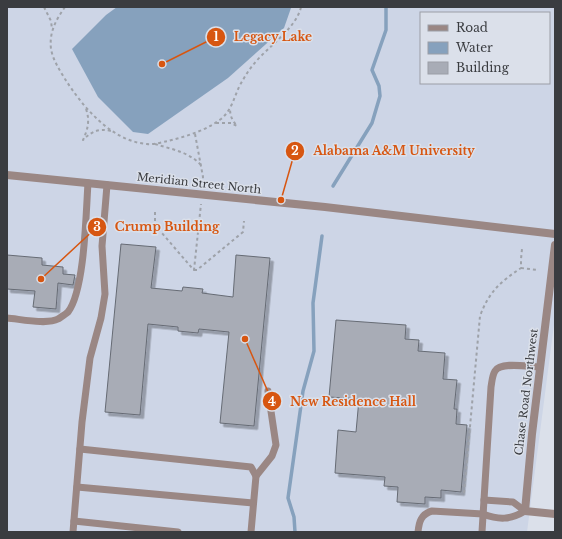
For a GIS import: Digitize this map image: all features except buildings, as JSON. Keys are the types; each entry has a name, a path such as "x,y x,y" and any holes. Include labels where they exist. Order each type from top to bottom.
{"street":[{"name":"Meridian Street North","path":"7,175 325,207 555,234"},
{"name":"Chase Road Northwest","path":"525,511 532,434 555,246"},
{"path":"547,317 555,298"},
{"path":"525,511 555,514"}],"lane":[{"path":"7,318 44,321 57,319 68,312 78,287 83,254 88,183"},
{"path":"73,532 76,487 90,358 101,318 105,294 102,246 107,185"},
{"path":"482,532 491,387 495,371 500,366 508,365 540,368"},
{"path":"251,532 256,476 272,456 276,445 268,391"},
{"path":"80,449 251,467 256,476"},
{"path":"76,487 253,503"},
{"path":"418,532 420,519 428,512 432,511 483,514 490,517 508,518 515,517 525,511 513,502 484,500"},
{"path":"74,521 178,532"}],"path":[{"path":"44,7 51,21 51,48 54,61 68,84 86,108 113,131"},
{"path":"52,30 65,7"},
{"path":"86,108 89,120 83,140 90,133 105,129 113,131 133,141 149,145 195,134 223,117 230,108 246,74 253,64 294,21 301,7"},
{"path":"215,123 231,123 237,126 232,121 230,116 230,108"},
{"path":"194,270 203,177 195,134"},
{"path":"154,144 184,153 194,158 201,166"},
{"path":"155,212 154,225 194,270"},
{"path":"194,270 197,270 243,232 244,221"},
{"path":"521,268 522,249"},
{"path":"464,492 480,316 485,302 492,292 505,279 521,268 537,270"}],"shaded area":[{"path":"7,7 555,7 555,317 527,532 7,532"}],"water":[{"path":"117,7 291,8 284,28 228,78 148,134 133,132 98,97 72,49 106,15"}],"waterway":[{"path":"333,186 372,123 380,96 379,86 372,70 386,30 386,7"},
{"path":"295,532 294,517 288,498 303,391 314,351 313,303 322,236"}],"place":[{"name":"Legacy Lake","path":"162,64"},
{"name":"Alabama A&M University","path":"281,200"},
{"name":"Crump Building","path":"41,279"},
{"name":"New Residence Hall","path":"245,339"}]}
